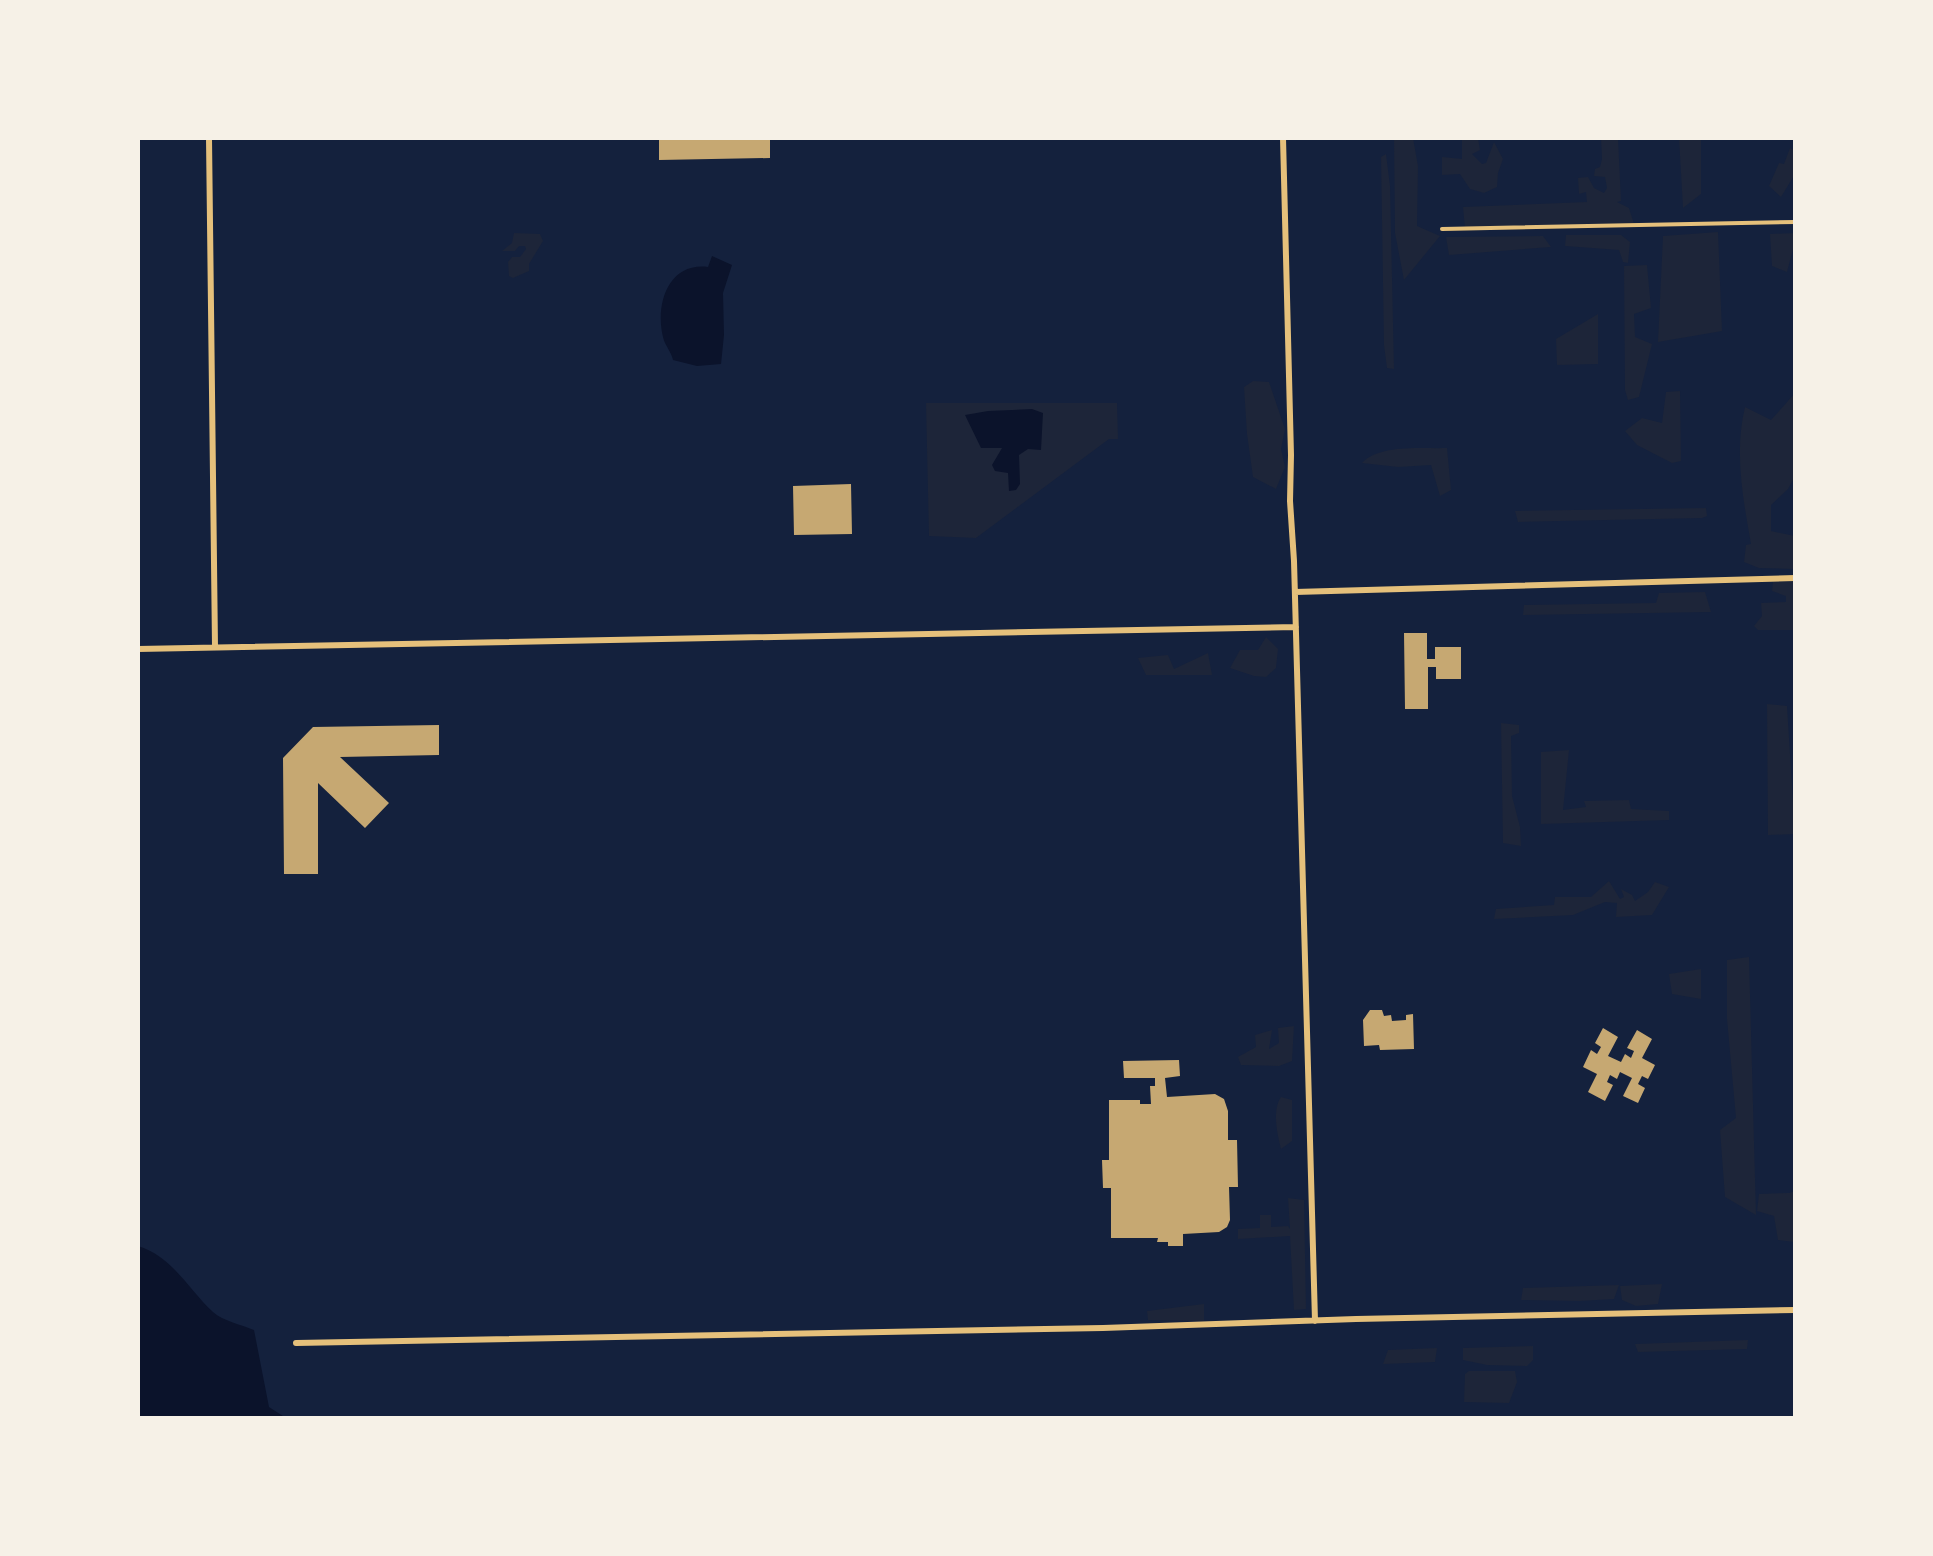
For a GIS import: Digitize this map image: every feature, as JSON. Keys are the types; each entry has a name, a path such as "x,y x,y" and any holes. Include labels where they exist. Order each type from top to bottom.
{"street":[{"path":"209,138 215,647"},
{"path":"1283,138 1290,501 1315,1321"},
{"path":"1442,229 1795,222"},
{"path":"1295,592 1795,578"},
{"path":"138,649 1296,627"},
{"path":"296,1343 1090,1328 1795,1310"}],"shaded area":[{"path":"1394,138 1413,138 1418,166 1417,226 1440,236 1404,280 1395,233"},
{"path":"1462,138 1478,138 1480,150 1472,154 1482,164 1486,163 1494,142 1503,159 1497,187 1484,193 1470,189 1460,174 1442,175 1442,157 1462,159"},
{"path":"1601,138 1618,138 1621,201 1617,202 1629,208 1634,224 1465,229 1463,207 1587,202 1586,192 1579,194 1578,178 1588,177 1594,188 1604,193 1607,188 1605,177 1594,176 1602,159"},
{"path":"1679,138 1701,138 1701,194 1683,208"},
{"path":"1790,148 1795,151 1795,174 1781,197 1769,186 1779,163 1784,164"},
{"path":"1386,154 1390,186 1394,369 1387,368 1384,345 1381,157"},
{"path":"1718,232 1722,331 1658,342 1663,236"},
{"path":"514,233 540,234 543,241 529,264 529,271 513,278 509,276 508,262 512,257 520,257 526,249 519,246 515,251 502,251 512,243"},
{"path":"1795,233 1795,249 1787,272 1772,266 1770,234"},
{"path":"1566,235 1621,235 1630,242 1628,263 1623,262 1619,250 1565,246"},
{"path":"1543,236 1551,247 1449,255 1446,237"},
{"path":"712,256 732,265 723,293 721,364 697,366 673,360 661,325 663,299 674,279 683,271 708,267"},
{"path":"1647,265 1651,308 1634,314 1635,337 1652,344 1639,397 1628,400 1625,390 1624,266"},
{"path":"1598,314 1598,364 1557,365 1556,339"},
{"path":"1253,381 1269,382 1285,429 1281,449 1285,467 1276,489 1253,477 1244,387"},
{"path":"1680,391 1681,461 1672,463 1637,445 1625,431 1642,418 1662,423 1666,392"},
{"path":"1795,393 1795,476 1788,489 1771,505 1771,531 1795,536 1795,569 1759,568 1744,562 1746,545 1751,544 1740,458 1745,407 1771,420"},
{"path":"926,403 1117,403 1118,439 1109,439 976,538 929,536"},
{"path":"1032,409 1043,413 1041,450 1028,449 1019,455 1020,484 1016,490 1009,491 1008,473 995,471 992,465 1002,448 981,448 965,415"},
{"path":"1447,448 1451,490 1440,496 1431,465 1398,467 1362,463 1390,450"},
{"path":"1706,508 1707,516 1702,518 1518,522 1515,511"},
{"path":"1795,581 1795,630 1758,630 1754,626 1762,616 1761,603 1786,602 1786,596 1772,591 1773,582"},
{"path":"1705,592 1711,612 1523,615 1524,605 1656,603 1659,593"},
{"path":"1266,637 1278,649 1276,668 1266,677 1230,668 1240,650 1258,650"},
{"path":"1208,653 1212,675 1146,675 1138,658 1168,655 1174,669"},
{"path":"1767,704 1787,706 1795,834 1768,835"},
{"path":"1501,723 1519,725 1519,733 1511,736 1512,796 1521,846 1503,843"},
{"path":"1569,750 1563,810 1586,807 1584,801 1629,800 1631,809 1669,811 1669,820 1541,824 1541,752"},
{"path":"1609,881 1620,899 1624,897 1621,889 1632,895 1635,901 1648,892 1655,882 1669,887 1652,915 1616,917 1617,903 1605,902 1573,915 1494,919 1496,909 1554,905 1555,897 1591,897"},
{"path":"1749,957 1756,1215 1725,1197 1720,1130 1736,1118 1727,1019 1727,960"},
{"path":"1701,969 1701,999 1672,994 1669,974"},
{"path":"1294,1026 1292,1061 1279,1066 1241,1065 1238,1057 1256,1047 1255,1035 1272,1030 1269,1049 1279,1043 1278,1028"},
{"path":"1281,1097 1292,1100 1292,1141 1281,1149 1276,1115"},
{"path":"1795,1191 1794,1242 1778,1240 1774,1216 1757,1211 1759,1194"},
{"path":"1288,1198 1304,1200 1306,1309 1294,1310 1290,1236 1238,1239 1238,1229 1260,1228 1260,1215 1271,1215 1271,1227 1288,1226 1290,1229"},
{"path":"138,1246 161,1257 217,1315 254,1330 269,1407 286,1418 138,1418"},
{"path":"1662,1284 1658,1304 1636,1306 1622,1300 1620,1286"},
{"path":"1619,1285 1614,1299 1521,1300 1523,1288"},
{"path":"1204,1304 1204,1321 1148,1320 1147,1311"},
{"path":"1748,1340 1747,1349 1638,1352 1635,1344"},
{"path":"1533,1346 1533,1360 1527,1366 1487,1365 1463,1360 1463,1348"},
{"path":"1437,1348 1435,1362 1383,1364 1388,1350"},
{"path":"1469,1371 1515,1371 1517,1382 1509,1403 1464,1402 1465,1374"}],"building":[{"path":"659,138 770,138 770,158 659,160"},
{"path":"851,484 852,534 794,535 793,486"},
{"path":"1404,633 1427,633 1427,659 1435,659 1435,647 1461,647 1461,679 1436,679 1436,667 1428,667 1428,709 1405,709"},
{"path":"439,725 439,755 340,757 389,803 365,828 318,783 318,874 284,874 283,758 313,727"},
{"path":"1370,1010 1382,1010 1384,1016 1391,1015 1392,1021 1406,1020 1406,1015 1413,1014 1414,1049 1380,1050 1379,1045 1364,1046 1363,1020"},
{"path":"1603,1028 1618,1037 1608,1056 1621,1062 1625,1054 1631,1058 1634,1051 1627,1048 1637,1030 1652,1039 1642,1058 1655,1065 1648,1079 1642,1076 1638,1084 1645,1088 1638,1103 1623,1096 1632,1078 1620,1072 1617,1079 1610,1075 1607,1082 1613,1085 1605,1101 1588,1092 1597,1074 1583,1067 1591,1050 1597,1054 1601,1047 1595,1043"},
{"path":"1179,1060 1180,1076 1165,1078 1167,1097 1215,1094 1224,1099 1228,1111 1228,1140 1237,1140 1238,1187 1229,1187 1230,1220 1227,1227 1219,1232 1183,1234 1183,1246 1168,1246 1168,1242 1157,1242 1158,1238 1111,1238 1111,1188 1103,1188 1102,1160 1109,1160 1109,1100 1140,1100 1140,1104 1151,1104 1150,1086 1155,1086 1155,1078 1124,1078 1123,1061"}]}
